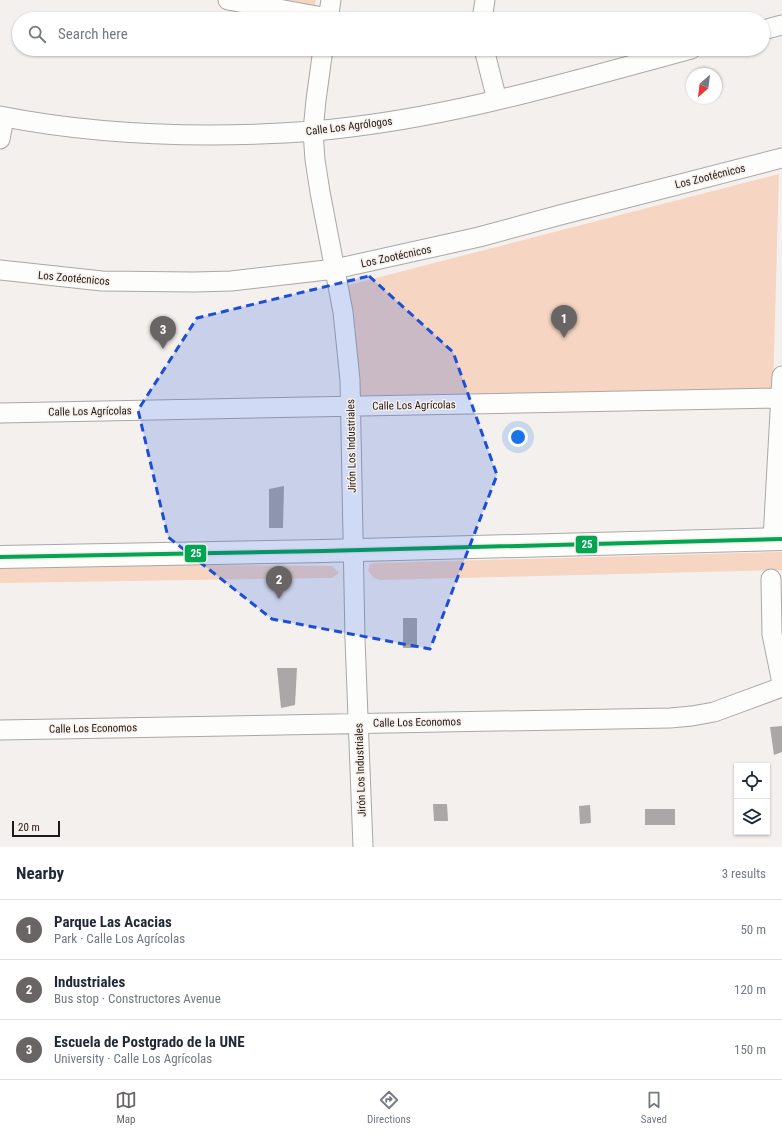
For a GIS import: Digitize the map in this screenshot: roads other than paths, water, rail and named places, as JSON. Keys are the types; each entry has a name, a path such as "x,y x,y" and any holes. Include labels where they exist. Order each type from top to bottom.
{"street":[{"path":"228,0 329,12"},
{"path":"483,12 485,0"},
{"path":"770,28 782,25"},
{"name":"Jirón Los Industriales","path":"322,56 313,130 315,160 343,312 348,360 363,847"},
{"path":"486,56 497,100"},
{"name":"Calle Los Agrólogos","path":"2,117 85,129 164,135 237,135 350,128 497,100 664,56"},
{"path":"0,139 2,117"},
{"name":"Los Zootécnicos","path":"0,270 102,281 180,282 231,281 335,269 479,237 782,158"},
{"path":"0,557 354,550 777,539 782,376"},
{"name":"Calle Los Agrícolas","path":"0,413 781,398"},
{"path":"771,579 772,634 782,683"},
{"name":"Calle Los Economos","path":"0,730 670,718 692,716 726,708 782,687"}],"place":[{"name":"Parque Las Acacias","path":"564,338"},
{"name":"Escuela de Postgrado de la UNE","path":"163,349"},
{"name":"Industriales","path":"279,599"}]}
